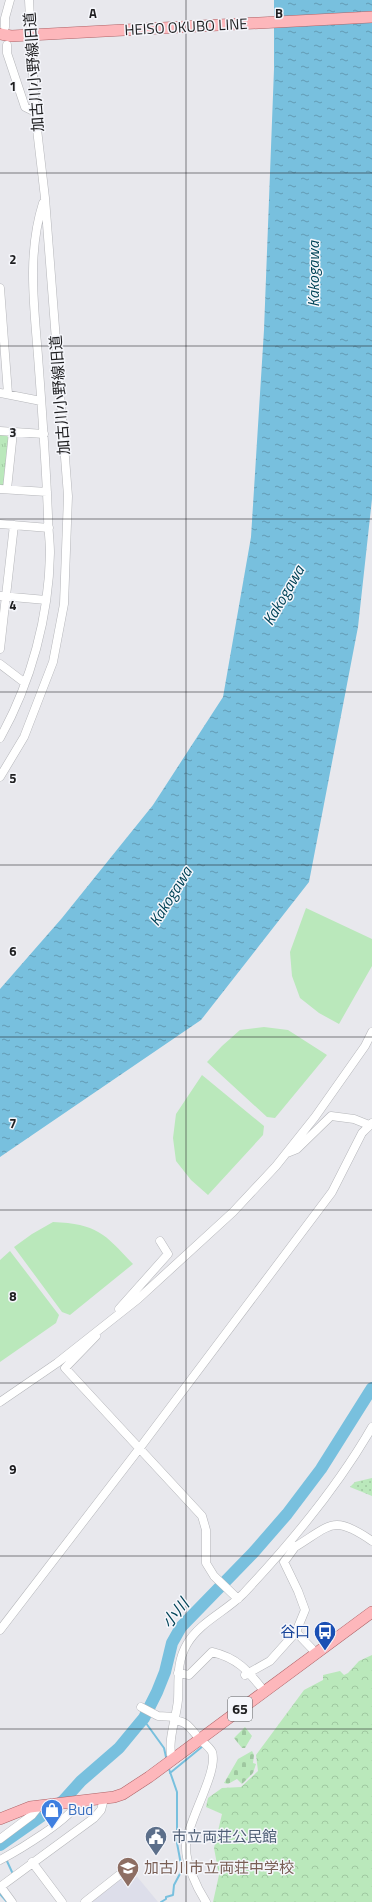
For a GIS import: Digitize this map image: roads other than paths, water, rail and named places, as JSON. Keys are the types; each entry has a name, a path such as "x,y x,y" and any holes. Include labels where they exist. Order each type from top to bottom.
{"main road":[{"name":"HEISO OKUBO LINE","path":"3,30 11,36 372,17"},
{"name":"65","path":"0,1819 22,1809 42,1805 104,1799 123,1794 172,1760 372,1612"}],"street":[{"path":"3,30 10,0"},
{"name":"加古川小野線旧道","path":"0,777 24,737 53,662 64,604 68,496 45,198 35,112 35,35 29,0"},
{"path":"7,45 7,52 25,107 35,112"},
{"path":"0,738 25,683 33,659 46,600 50,553 44,434 32,280 38,222 45,198"},
{"path":"0,288 4,394 41,401"},
{"path":"0,431 44,434"},
{"path":"12,432 4,489 47,492"},
{"path":"0,524 49,528"},
{"path":"0,649 3,597 14,525"},
{"path":"0,560 9,561"},
{"path":"3,597 46,600"},
{"path":"0,664 25,683"},
{"path":"0,1402 57,1363 138,1299 233,1212 286,1153 332,1093 365,1046 371,1034 372,1023"},
{"path":"0,1630 139,1449 332,1192 362,1133 371,1124 354,1119 331,1116 297,1149 286,1153"},
{"path":"160,1241 168,1254 103,1326 92,1341 65,1368 202,1516 206,1530 206,1563 214,1576 238,1599"},
{"path":"247,1674 270,1661 296,1632 305,1610 298,1591 284,1562 292,1545 372,1427"},
{"path":"172,1760 170,1751 178,1700 178,1673 180,1659 192,1637 206,1623 238,1599 292,1545 337,1524 349,1527 372,1541"},
{"path":"296,1632 316,1653"},
{"path":"178,1673 189,1675 212,1652 227,1656 264,1691"},
{"path":"141,1707 158,1716 174,1718 185,1722 210,1749 213,1758 206,1788 193,1819 185,1846 194,1880 206,1902"},
{"path":"12,1902 0,1887 99,1814 104,1799"},
{"path":"0,1860 22,1847 64,1818 74,1810 79,1801"},
{"path":"0,1839 28,1819 42,1805"},
{"path":"32,1862 62,1902"},
{"path":"85,1902 128,1868"}],"water":[{"name":"Kakogawa","path":"274,0 372,0 372,499 358,627 309,882 201,1020 0,1157 0,989 62,918 153,805 223,697 251,537 264,330 274,69"}],"waterway":[{"name":"小川","path":"0,1845 63,1801 81,1781 119,1748 144,1718 165,1672 172,1643 181,1627 253,1553 287,1514 321,1469 372,1388"},
{"path":"143,1719 164,1748 166,1757"},
{"path":"170,1773 203,1746"},
{"path":"161,1902 166,1899 166,1897 173,1895 174,1885 182,1870 177,1843 177,1792 169,1769"},
{"path":"6,1859 12,1872"},
{"path":"0,1894 7,1902"}],"place":[{"name":"谷口","path":"325,1652"},
{"name":"Bud","path":"52,1830"},
{"name":"市立両荘公民館","path":"156,1856"},
{"name":"加古川市立両荘中学校","path":"128,1888"}]}
